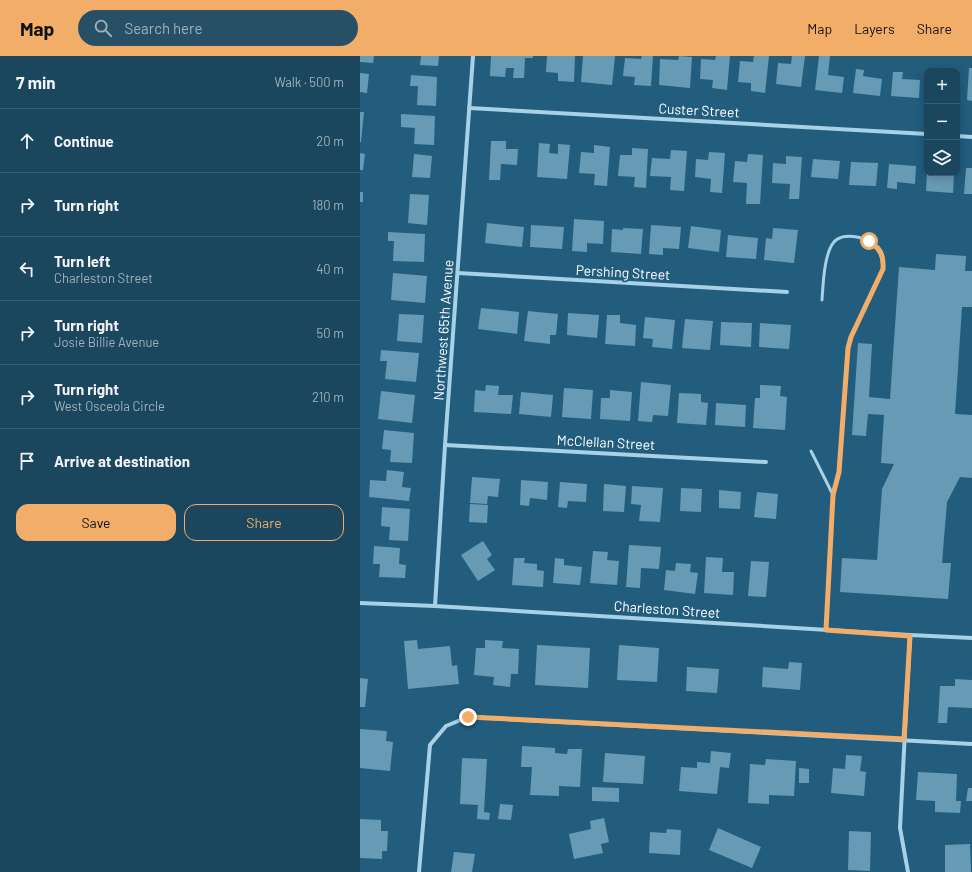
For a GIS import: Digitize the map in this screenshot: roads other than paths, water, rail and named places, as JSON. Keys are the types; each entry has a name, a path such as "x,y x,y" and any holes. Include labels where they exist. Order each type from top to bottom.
{"street":[{"name":"Northwest 65th Avenue","path":"436,606 445,445 473,56"},
{"name":"Custer Street","path":"469,108 924,134"},
{"path":"960,136 972,137"},
{"name":"Pershing Street","path":"458,273 787,292"},
{"name":"McClellan Street","path":"445,445 766,462"},
{"name":"Charleston Street","path":"360,603 436,606 910,636 972,638"},
{"path":"908,872 900,828 910,636"},
{"path":"419,872 430,745 446,726 468,717 904,739 972,744"}],"lane":[{"path":"822,300 823,284 830,248 836,240 849,236 855,237 869,241 879,248 884,258 883,269 851,337 848,348 839,472 833,495 826,630"},
{"path":"811,451 833,495"}]}
